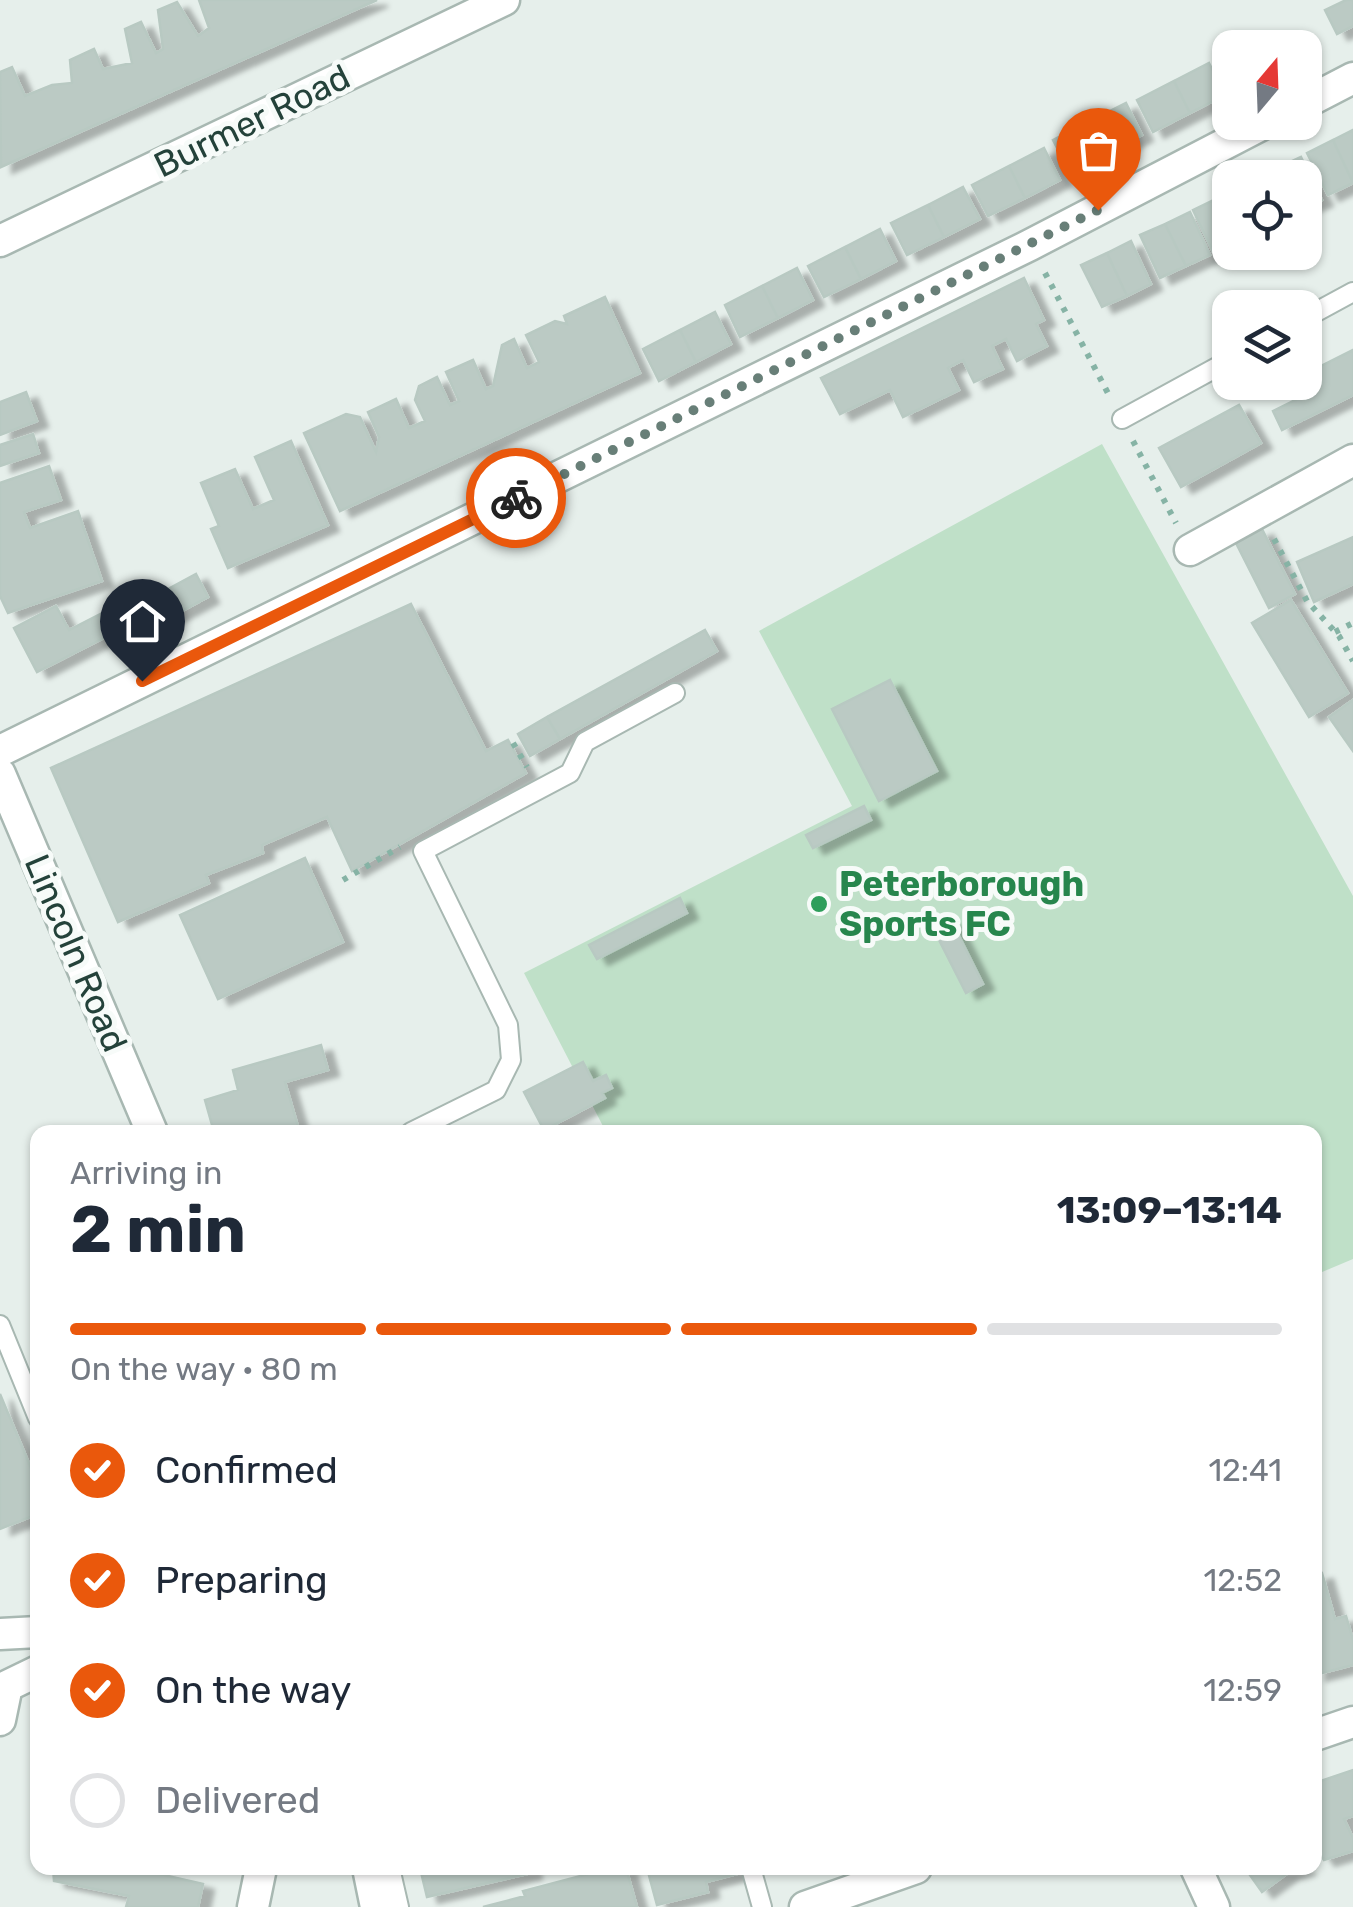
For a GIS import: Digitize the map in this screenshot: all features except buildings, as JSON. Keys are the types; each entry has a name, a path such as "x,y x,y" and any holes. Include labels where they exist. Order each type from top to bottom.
{"street":[{"name":"Burmer Road","path":"0,241 504,0"},
{"path":"1322,94 1353,78"},
{"path":"0,751 1030,245 1232,140"},
{"path":"1190,550 1353,460"},
{"name":"Lincoln Road","path":"0,774 149,1125"},
{"path":"0,1634 30,1632"},
{"path":"0,1720 7,1686 30,1675"},
{"path":"1322,1733 1353,1722"},
{"path":"252,1907 262,1875"},
{"path":"372,1875 376,1907"},
{"path":"805,1907 838,1901 899,1875"},
{"path":"1199,1875 1214,1907"}],"lane":[{"path":"1322,309 1353,292"},
{"path":"1122,419 1212,370"},
{"path":"425,1125 496,1090 511,1060 508,1025 422,851 570,773 585,742 675,694"},
{"path":"0,1325 30,1398"},
{"path":"375,1875 398,1907"},
{"path":"753,1875 762,1907"}],"path":[{"path":"1030,245 1190,550"},
{"path":"1260,511 1307,601 1336,632 1353,661"},
{"path":"1336,632 1353,623"}],"green space":[{"path":"1102,444 1353,896 1353,1259 1322,1272 1322,1125 602,1125 524,973 852,806 759,631"}],"way so far":[{"path":"516,498 1098,210"}],"place":[{"name":"Peterborough Sports FC","path":"819,904"}],"route":[{"path":"142,681 516,498"}]}
